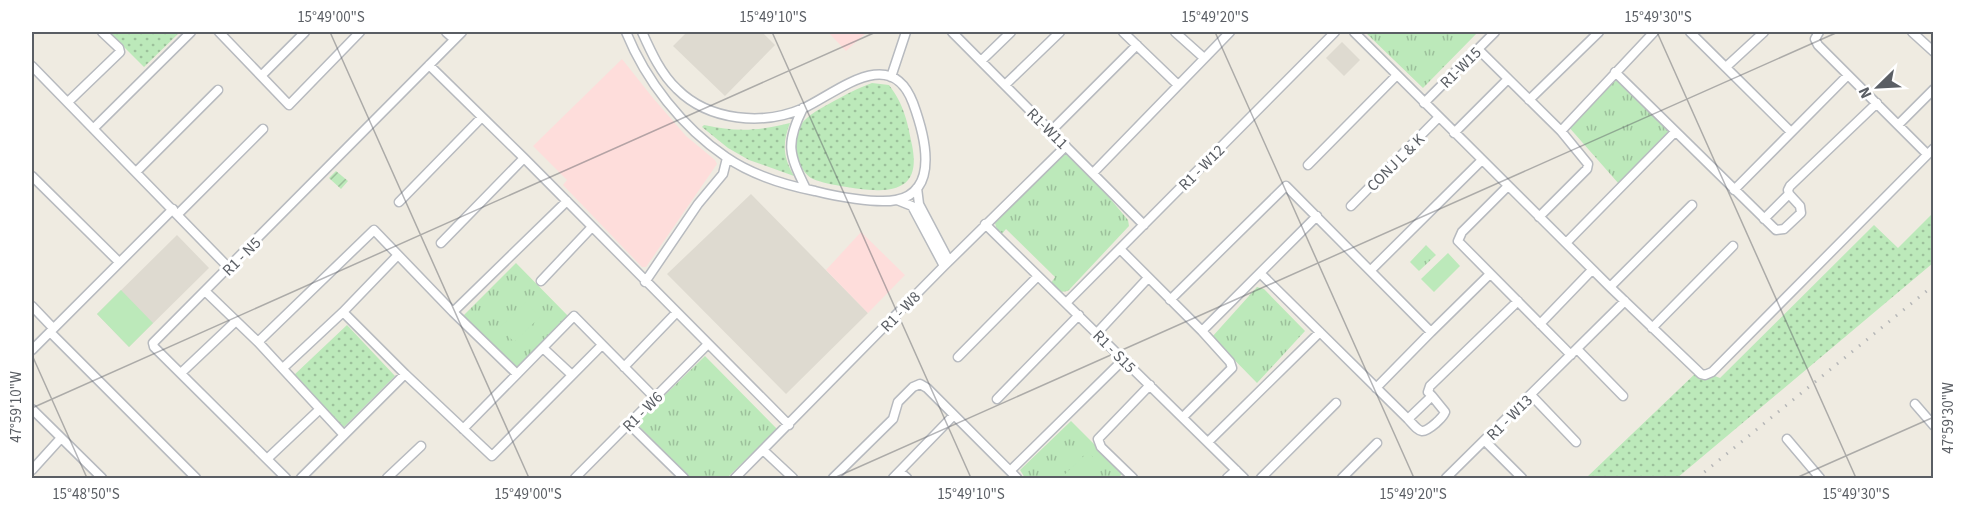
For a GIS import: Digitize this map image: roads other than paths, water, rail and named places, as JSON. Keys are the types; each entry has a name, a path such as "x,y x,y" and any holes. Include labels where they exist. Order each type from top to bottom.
{"street":[{"path":"68,102 120,52 119,48 102,32"},
{"path":"94,128 190,32"},
{"path":"219,32 290,105 360,32"},
{"path":"262,75 305,32"},
{"path":"446,32 454,39"},
{"name":"R1 - N5","path":"286,478 154,347 153,343 462,32"},
{"path":"616,32 628,36 651,81 670,105 697,134 727,158 762,176 806,189 881,201 896,200 907,196 917,188"},
{"path":"642,32 666,77 677,90 701,107 734,117 752,119 772,117 803,108 866,75 891,76 903,85 912,100 924,142 926,165 917,188 919,204 946,263"},
{"path":"891,76 906,32"},
{"name":"R1-W11","path":"952,32 1144,225"},
{"path":"981,61 1011,32"},
{"path":"1005,85 1059,32"},
{"path":"1123,32 1178,85"},
{"path":"1176,32 1204,58"},
{"path":"1093,173 1230,32"},
{"name":"R1 - W12","path":"1066,303 1335,32"},
{"path":"1354,32 1624,302 1698,373 1708,374 1930,151 1898,125 1818,45 1815,39 1819,32"},
{"name":"R1-W15","path":"1424,103 1495,32"},
{"path":"1529,100 1599,32"},
{"path":"1561,131 1654,32"},
{"path":"1690,32 1791,132"},
{"path":"1726,68 1764,32"},
{"path":"1912,32 1934,52"},
{"path":"1051,131 1137,45"},
{"path":"1478,49 1561,131 1587,162 1588,166 1539,216"},
{"path":"429,65 789,425"},
{"path":"33,71 94,128 229,268"},
{"path":"1615,72 1764,219 1776,230 1781,231 1801,213 1800,206 1789,194 1790,186 1877,103"},
{"path":"1308,165 1397,75"},
{"path":"1734,190 1848,75"},
{"path":"1454,132 1508,80"},
{"path":"1898,125 1934,89"},
{"path":"136,172 218,90"},
{"path":"803,108 792,130 790,149 806,189"},
{"path":"399,202 482,117"},
{"name":"CONJ L & K","path":"1351,206 1439,117"},
{"path":"32,350 119,262 264,129"},
{"path":"1566,243 1675,132"},
{"name":"R1 - W8","path":"735,478 946,263 1066,146"},
{"path":"441,243 524,158"},
{"path":"723,174 727,158"},
{"path":"1371,270 1482,160"},
{"path":"645,282 698,204 723,174 742,165"},
{"path":"32,176 119,262"},
{"path":"1170,300 1286,186 1431,332"},
{"path":"1508,186 1462,232 1458,239 1460,244 1540,324 1623,396"},
{"path":"1764,219 1789,194"},
{"path":"896,200 912,206 946,263"},
{"path":"453,312 567,201"},
{"path":"1610,287 1692,205"},
{"path":"1202,331 1317,216"},
{"name":"R1 - S15","path":"985,224 1244,478"},
{"path":"541,281 592,227"},
{"path":"258,342 374,230 397,256 517,374"},
{"path":"1652,328 1733,246"},
{"path":"1120,249 1230,362 1232,368 1183,417"},
{"path":"283,368 343,312 397,256"},
{"path":"1540,324 1592,270"},
{"path":"1260,273 1419,430 1425,432 1444,417 1444,409 1428,392 1430,386 1518,301"},
{"path":"1376,388 1490,274"},
{"path":"958,357 1038,276"},
{"path":"1096,333 1148,278"},
{"path":"205,291 258,342 344,435"},
{"name":"R1 - W13","path":"1446,478 1624,302"},
{"path":"32,306 51,330 196,478"},
{"path":"343,312 492,456 602,345"},
{"path":"624,367 676,313"},
{"path":"997,399 1079,315"},
{"path":"463,429 574,316 655,398"},
{"path":"181,373 236,321"},
{"path":"1208,442 1320,332"},
{"name":"R1 - W6","path":"575,478 708,344"},
{"path":"543,348 572,375"},
{"path":"1010,471 1124,359"},
{"path":"302,478 405,374"},
{"path":"833,478 893,419 898,402 917,384 923,385 1017,478"},
{"path":"1130,478 1101,447 1098,439 1150,385"},
{"path":"1531,395 1576,442"},
{"path":"1408,419 1432,396"},
{"path":"1261,478 1336,403"},
{"path":"1916,404 1934,426"},
{"path":"32,409 102,478"},
{"path":"267,459 320,409"},
{"path":"907,478 896,475 954,415"},
{"path":"629,424 681,478"},
{"path":"32,470 61,438"},
{"path":"1787,439 1820,478"},
{"path":"1485,441 1522,478"},
{"path":"1342,478 1377,443"},
{"path":"387,478 421,446"},
{"path":"763,450 792,478"},
{"path":"1227,478 1236,470"}],"railway":[{"path":"1697,478 1934,285"}]}
